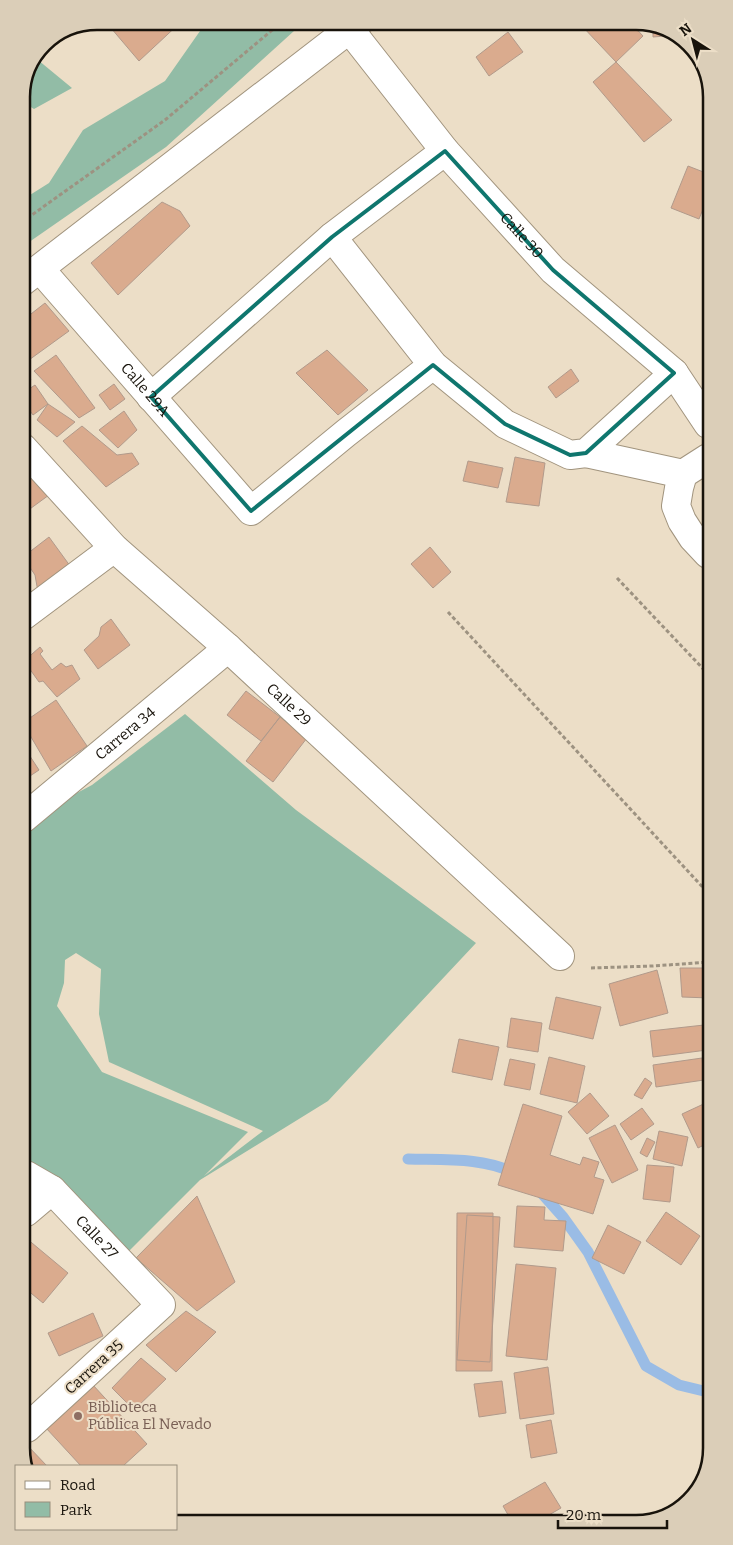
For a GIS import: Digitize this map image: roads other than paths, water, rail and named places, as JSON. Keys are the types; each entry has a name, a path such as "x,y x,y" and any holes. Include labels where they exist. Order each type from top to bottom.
{"street":[{"path":"31,275 350,30"},
{"name":"Calle 30","path":"358,30 445,151 554,270 674,373 703,416"},
{"path":"151,397 332,238 445,151"},
{"path":"332,238 433,365 505,424 570,454 586,453 683,474"},
{"name":"Calle 29A","path":"31,275 151,397 251,511 433,365"},
{"path":"586,453 674,373"},
{"name":"Calle 29","path":"30,460 114,548 228,648 560,956"},
{"path":"703,461 683,474 676,506 682,521 693,538 703,549"},
{"path":"30,611 114,548"},
{"name":"Carrera 34","path":"30,813 228,648"},
{"name":"Calle 27","path":"30,1177 52,1190 161,1305"},
{"path":"30,1209 52,1190"},
{"name":"Carrera 35","path":"30,1425 161,1305"}],"waterway":[{"path":"408,1159 464,1160 491,1165 516,1174"},
{"path":"538,1189 563,1217 588,1252 646,1366 679,1385 703,1391"}],"place":[{"name":"Biblioteca Pública El Nevado","path":"78,1416"}]}
